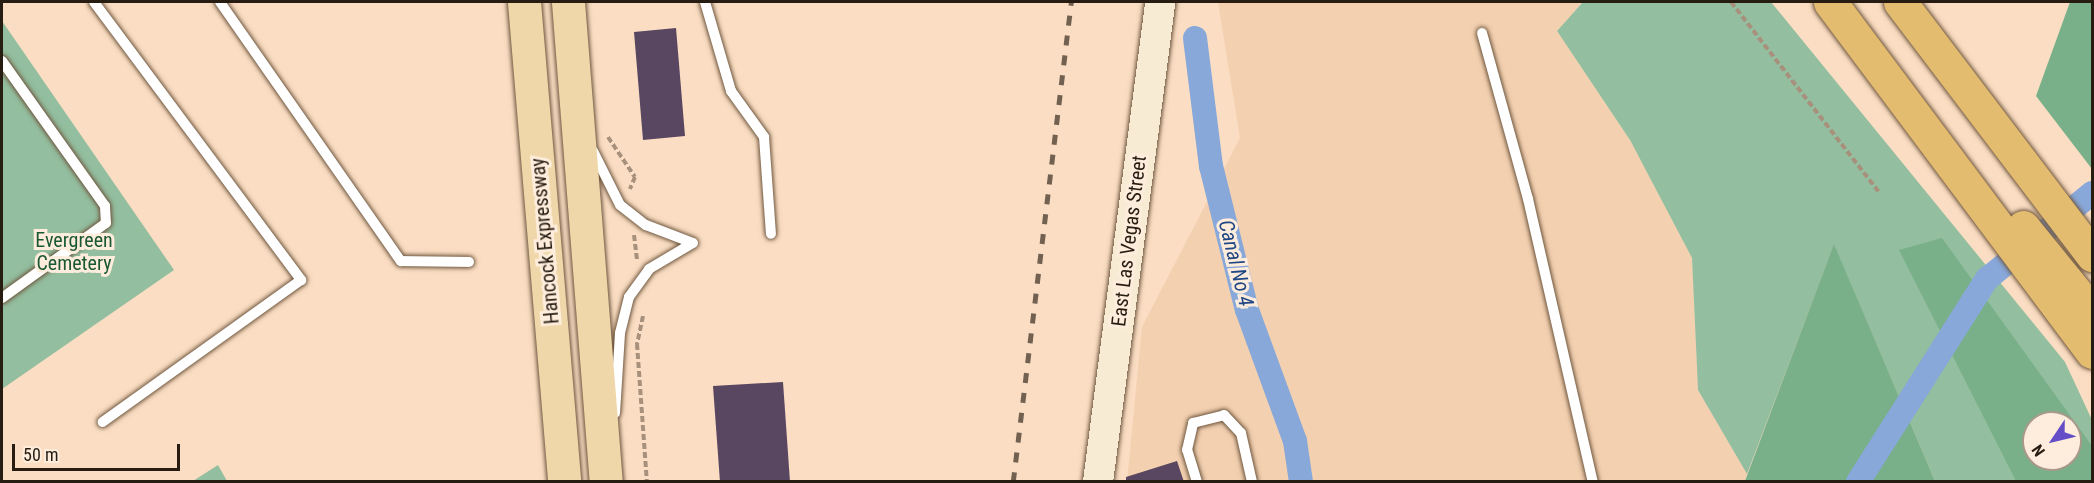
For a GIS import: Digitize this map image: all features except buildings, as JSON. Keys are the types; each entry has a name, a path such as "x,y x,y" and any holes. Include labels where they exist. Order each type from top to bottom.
{"highway":[{"path":"1830,2 2092,352"},
{"path":"1837,2 2092,312"},
{"path":"1900,2 2092,255"}],"main road":[{"name":"Hancock Expressway","path":"524,2 564,482"},
{"path":"568,2 606,482"}],"street":[{"name":"East Las Vegas Street","path":"1098,482 1160,2"}],"lane":[{"path":"94,2 301,280 104,422"},
{"path":"220,2 401,261 469,262"},
{"path":"705,2 731,92 764,137 771,234"},
{"path":"1482,33 1528,199 1593,482"},
{"path":"2,65 105,206 106,223 2,298"},
{"path":"576,93 601,173 632,216 693,243 663,258 639,281 620,333 612,482"},
{"path":"1197,482 1187,450 1193,423 1224,415 1241,433 1252,482"}],"path":[{"path":"1731,2 1879,192"},
{"path":"605,133 635,177 630,188 639,281 647,482"}],"shaded area":[{"path":"1218,2 1583,2 1557,31 1630,140 1692,258 1698,390 1747,474 1745,481 1127,482 1142,327 1240,138"}],"green space":[{"path":"1583,2 1771,2 2065,362 2092,420 2092,481 1935,481 1834,245 1747,474 1698,390 1692,258 1630,140 1557,31"},
{"path":"2070,2 2092,2 2092,169 2036,96"},
{"name":"Evergreen Cemetery","path":"2,21 174,270 2,389"},
{"path":"1942,238 2067,411 2022,411 2022,471 2082,471 2082,432 2092,446 2092,481 2016,481 1899,250"},
{"path":"1834,244 1935,481 1745,481"},
{"path":"218,465 227,481 193,481"}],"waterway":[{"name":"Canal No 4","path":"1195,38 1211,166 1247,310 1295,441 1301,482"},
{"path":"1858,482 1987,279 2092,193"}],"railway":[{"path":"1013,482 1071,2"}]}
